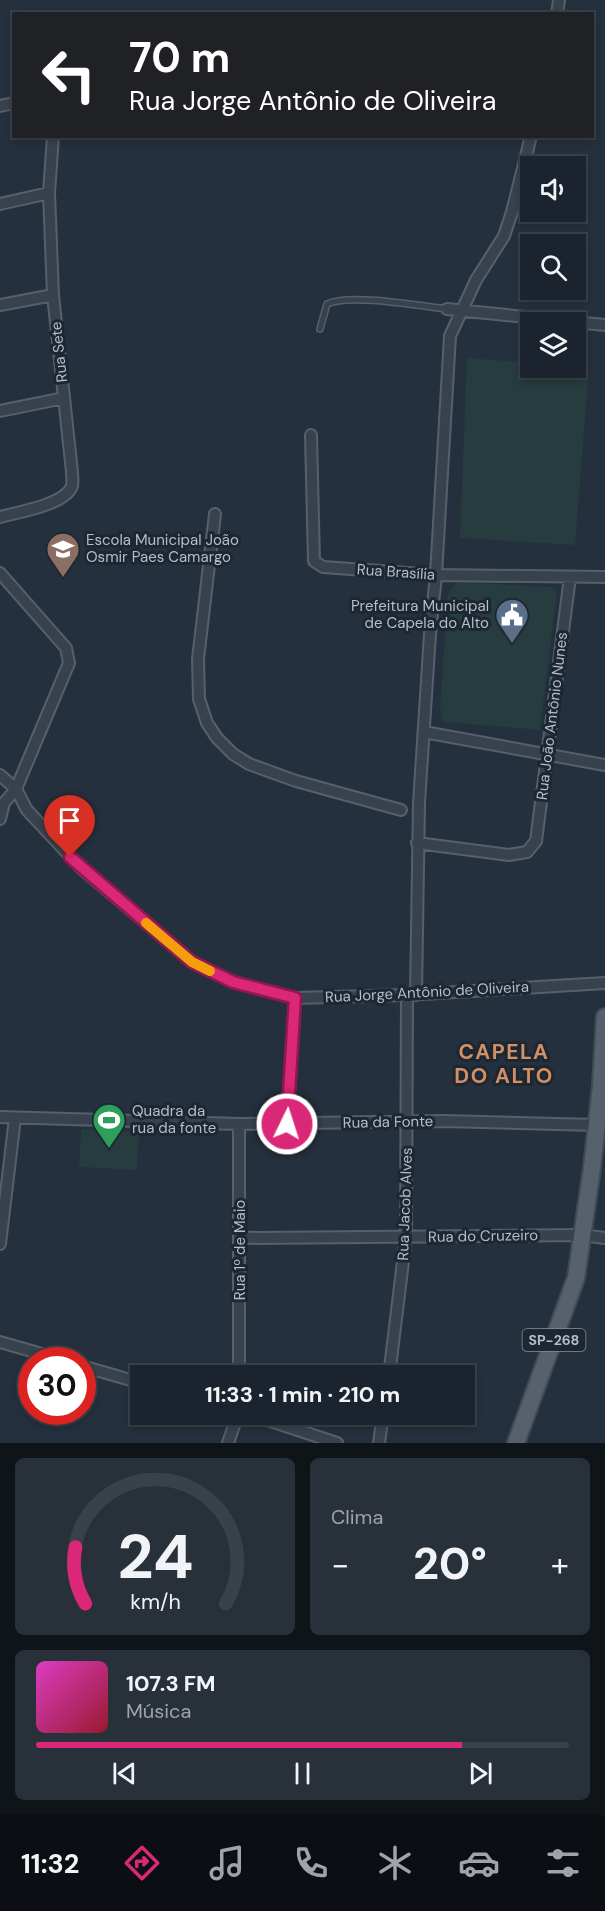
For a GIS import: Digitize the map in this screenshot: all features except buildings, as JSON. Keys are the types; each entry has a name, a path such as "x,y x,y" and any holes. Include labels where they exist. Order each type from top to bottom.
{"main road":[{"name":"SP-268","path":"516,1443 576,1278 603,1087 605,1017"}],"street":[{"name":"Rua Sete","path":"0,517 55,502 66,494 72,485 53,295 49,193 53,138"},
{"name":"Rua Jacob Alves","path":"390,1365 406,1237 407,1122 417,843 450,336 476,280 504,236 513,212 531,138"},
{"path":"0,204 49,193"},
{"path":"0,305 53,295"},
{"path":"447,309 605,325"},
{"path":"0,411 64,398"},
{"name":"Rua Brasília","path":"311,435 314,561 323,567 436,575 605,577"},
{"path":"215,514 198,660 199,699 207,723 217,738 233,754 249,764 296,781 401,810"},
{"path":"0,573 66,648 69,663 16,789 2,801 0,819"},
{"name":"Rua João Antônio Nunes","path":"417,843 509,855 527,852 536,841 570,577"},
{"path":"424,732 605,765"},
{"path":"0,775 16,789 27,810"},
{"path":"2,801 27,810"},
{"name":"Rua Jorge Antônio de Oliveira","path":"27,810 81,868 192,962 233,982 295,998 411,995 605,983"},
{"path":"287,1124 295,998"},
{"name":"Rua da Fonte","path":"0,1117 240,1124 505,1121 597,1125"},
{"path":"0,1244 2,1205 15,1118"},
{"name":"Rua 1º de Maio","path":"239,1365 240,1124"},
{"name":"Rua do Cruzeiro","path":"240,1238 582,1235 605,1238"},
{"path":"0,1342 18,1347"},
{"path":"96,1370 130,1380"},
{"path":"228,1443 234,1425"},
{"path":"282,1425 337,1443"},
{"path":"379,1443 381,1425"}],"lane":[{"path":"320,329 327,304 334,300 447,309"}],"green space":[{"path":"467,358 520,362 520,378 586,378 586,368 589,368 575,545 460,538"},
{"path":"457,582 552,587 557,592 540,730 443,722 440,708 448,593"},
{"name":"Quadra da rua da fonte","path":"81,1129 139,1132 137,1170 79,1167"}],"slow traffic":[{"path":"146,923 192,962 210,971"}],"place":[{"name":"Escola Municipal João Osmir Paes Camargo","path":"63,578"},
{"name":"Prefeitura Municipal de Capela do Alto","path":"512,644"},
{"name":"Quadra da rua da fonte","path":"109,1149"}],"district":[{"name":"CAPELA DO ALTO","path":"504,1064"}],"route":[{"path":"70,857 192,962 233,982 295,998 287,1124"}]}
